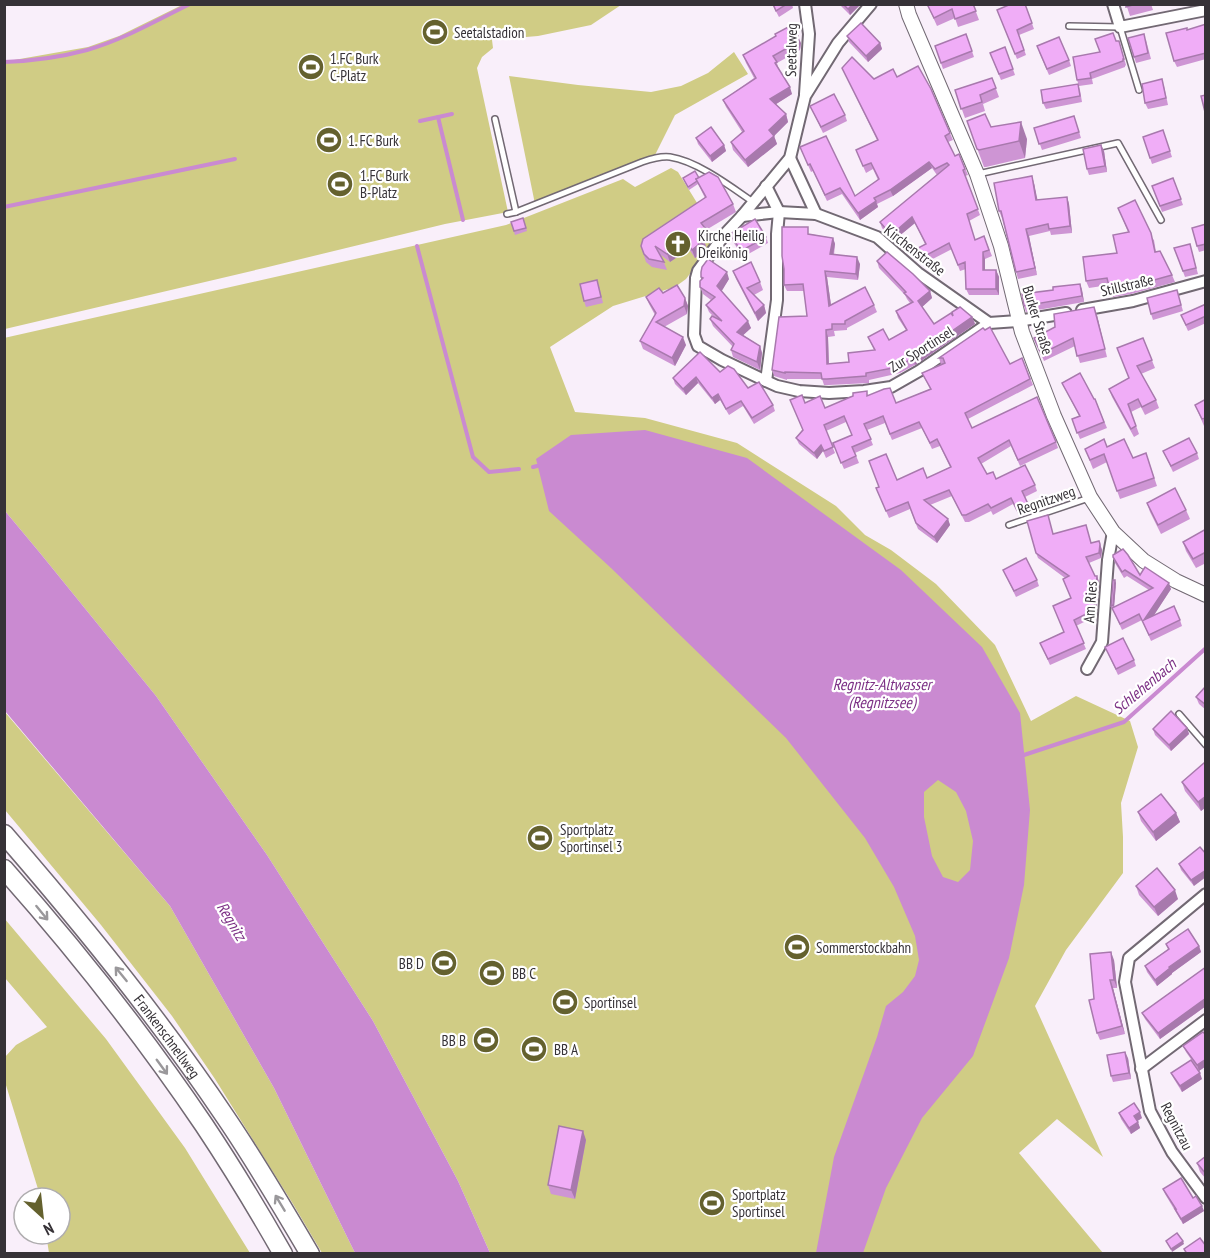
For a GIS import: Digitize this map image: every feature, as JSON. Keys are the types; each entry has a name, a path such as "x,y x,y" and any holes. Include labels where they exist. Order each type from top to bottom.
{"highway":[{"name":"Frankenschnellweg","path":"4,834 52,889 182,1055 232,1127 310,1254"},
{"name":"Frankenschnellweg","path":"4,868 116,1004 159,1062 204,1125 283,1254"}],"main road":[{"name":"Burker Straße","path":"906,4 935,79 977,174 1001,246 1018,321 1054,416 1090,497 1113,532 1144,561 1176,581 1206,595"}],"street":[{"name":"Seetalweg","path":"805,4 809,34 805,96"},
{"path":"816,214 790,158 805,96 838,43 871,4"},
{"path":"1113,4 1120,27 1206,10"},
{"name":"Zur Sportinsel","path":"790,158 725,234 698,271 694,335 698,346 777,386 800,391 829,393 864,391 891,387 919,371 989,323"},
{"path":"766,186 779,212 777,300 766,381"},
{"name":"Kirchenstraße","path":"742,216 779,212 816,214 877,237 918,273 989,323"},
{"name":"Stillstraße","path":"1018,321 1133,301 1206,281"},
{"path":"989,323 1018,321"},
{"name":"Am Ries","path":"1087,669 1102,642 1108,560 1113,532"},
{"name":"Regnitzau","path":"1206,894 1129,958 1125,982 1150,1111 1172,1152 1206,1198"},
{"path":"1141,1069 1206,1020"}],"lane":[{"path":"1069,26 1120,27 1139,90"},
{"path":"495,118 516,212"},
{"path":"977,174 1118,143 1161,220"},
{"path":"507,214 642,162 669,157 716,177 753,202"},
{"name":"Regnitzweg","path":"1009,525 1090,497"},
{"path":"1179,714 1206,745"}],"shaded area":[{"path":"182,5 621,5 591,25 538,36 492,40 493,48 482,57 477,68 508,212 445,224 5,329 4,60 88,47 119,36"},
{"path":"734,52 748,74 675,115 655,155 535,204 509,76 651,92 681,86 708,73"},
{"path":"671,168 678,172 702,211 699,215 713,243 686,279 675,287 613,306 550,347 575,412 645,418 737,443 836,506 865,535 891,550 936,584 995,645 1031,721 1076,696 1130,721 1138,747 1121,803 1123,873 1066,950 1035,1006 1103,1157 1057,1119 1019,1153 1103,1253 490,1253 458,1181 373,1021 267,855 156,696 5,511 4,338 506,225 623,179 635,187"},
{"path":"4,711 170,906 274,1088 355,1253 322,1253 215,1079 172,1016 101,925 5,810"},
{"path":"4,918 106,1039 185,1148 250,1253 49,1253 48,1246 72,1246 72,1186 37,1186 5,1082 5,1057 16,1045 47,1027 5,978"}],"water":[{"name":"Regnitz-Altwasser (Regnitzsee)","path":"645,430 747,458 901,570 982,647 1020,713 1030,810 1024,885 1009,958 973,1056 922,1118 886,1188 863,1253 816,1253 834,1157 886,1006 903,992 915,976 919,960 915,936 894,887 865,838 786,738 549,511 536,459 571,435","holes":["938,780 956,792 966,811 973,841 970,870 958,882 943,877 932,856 924,817 924,792"]},
{"name":"Regnitz","path":"5,511 156,696 267,855 373,1021 458,1181 490,1253 355,1253 274,1088 170,906 5,711"}],"building":[{"path":"773,4 787,4 776,11"},
{"path":"843,4 853,4 848,9"},
{"path":"927,4 973,4 976,11 955,19 952,9 934,18"},
{"path":"1011,4 1025,4 1032,23 1017,30 1024,50 1015,54 997,10"},
{"path":"861,23 880,43 866,56 847,36"},
{"path":"1206,24 1206,53 1174,61 1166,33"},
{"path":"792,25 798,36 798,42 773,56 790,87 770,99 786,114 769,130 774,136 745,160 731,142 744,131 723,100 756,78 743,55"},
{"path":"1113,33 1116,41 1119,41 1123,61 1090,73 1091,78 1077,80 1073,57 1100,52 1095,39"},
{"path":"966,34 972,51 941,63 935,46"},
{"path":"1144,34 1148,53 1134,57 1128,38"},
{"path":"1059,37 1069,60 1047,69 1037,46"},
{"path":"1005,47 1013,69 999,74 990,53"},
{"path":"852,57 874,79 893,69 897,77 918,66 931,89 950,133 945,136 955,156 959,154 965,169 963,170 978,209 967,214 975,240 984,236 989,250 983,252 983,270 996,270 996,289 966,289 965,262 958,265 949,243 923,257 918,248 926,244 912,217 891,235 880,222 949,165 947,163 935,169 929,162 890,190 874,198 876,201 858,213 840,188 825,195 800,147 826,136 855,196 879,179 871,163 863,166 856,150 878,140 842,68"},
{"path":"992,78 996,88 980,95 982,102 961,109 955,90"},
{"path":"1162,79 1166,98 1145,103 1142,84"},
{"path":"1078,84 1080,96 1043,103 1041,90"},
{"path":"834,94 845,115 821,127 810,106"},
{"path":"1206,95 1206,112 1205,112 1201,96"},
{"path":"985,114 991,127 1021,122 1019,141 977,149 967,121"},
{"path":"1074,116 1079,132 1039,144 1034,128"},
{"path":"711,127 724,145 710,156 696,138"},
{"path":"1163,130 1170,151 1150,158 1143,137"},
{"path":"1101,145 1105,166 1087,169 1083,149"},
{"path":"695,171 699,178 688,187 683,178"},
{"path":"709,172 718,177 733,204 701,223 705,228 699,232 703,239 692,250 686,241 667,254 655,246 664,262 649,259 641,246 643,239 706,197 696,179"},
{"path":"1032,176 1036,200 1067,197 1070,226 1049,229 1048,224 1026,229 1035,268 1016,272 1001,211 999,211 994,183"},
{"path":"1173,178 1181,199 1160,206 1152,186"},
{"path":"1135,200 1151,233 1155,252 1160,251 1172,275 1110,290 1107,278 1086,281 1083,257 1117,253 1113,235 1129,232 1118,208"},
{"path":"523,218 526,228 514,231 511,222"},
{"path":"755,219 766,237 741,251 730,234"},
{"path":"1206,224 1206,244 1197,246 1192,228"},
{"path":"782,227 808,227 808,234 833,238 830,254 857,257 856,274 825,271 829,306 865,287 874,305 845,321 845,324 832,324 832,329 826,330 827,364 849,362 848,353 875,350 868,337 883,329 889,340 907,330 896,311 913,302 877,261 887,252 930,291 918,301 934,324 951,313 953,316 952,312 960,307 972,317 898,367 866,373 866,376 822,379 821,373 785,373 772,370 779,317 807,316 803,284 784,285"},
{"path":"1190,244 1196,268 1183,271 1174,248"},
{"path":"708,259 727,272 717,286 748,321 737,332 760,346 757,362 731,350 734,344 710,319 712,316 722,321 706,305 715,297 700,287 700,281 703,278 701,277 702,267"},
{"path":"751,262 760,282 747,288 764,305 755,313 733,271"},
{"path":"597,280 601,297 584,301 580,284"},
{"path":"1080,284 1082,296 1024,306 1022,294"},
{"path":"677,285 685,298 684,306 656,322 683,337 672,358 640,341 656,313 646,297 659,288 663,293"},
{"path":"1177,290 1181,305 1151,314 1147,298"},
{"path":"1206,304 1206,316 1186,325 1181,315"},
{"path":"1094,307 1105,349 1077,356 1073,338 1041,354 1034,338 1055,327 1054,314"},
{"path":"990,327 1010,364 1022,358 1030,379 965,413 972,428 1037,397 1056,442 1018,460 1009,440 978,458 987,474 993,472 996,479 1025,465 1035,485 1022,491 1029,506 1017,510 1011,498 991,508 988,504 962,515 949,490 924,500 948,519 934,537 916,523 908,502 886,511 876,488 879,487 869,461 886,454 897,480 923,468 927,478 951,467 937,439 930,443 919,422 890,434 883,416 864,424 871,439 852,447 856,456 841,463 833,443 852,435 844,416 824,425 833,447 824,451 821,445 814,453 796,438 803,430 790,400 802,395 805,403 820,396 825,408 853,396 853,393 867,391 867,396 890,388 896,403 931,389 922,373 945,363 943,358 939,358 983,328 985,330"},
{"path":"1143,338 1152,360 1137,366 1156,400 1142,407 1138,399 1128,404 1136,426 1131,429 1109,389 1129,378 1117,348"},
{"path":"700,352 720,372 728,366 734,369 748,388 759,382 773,405 752,418 741,401 726,409 718,394 712,398 696,377 683,389 673,378"},
{"path":"1080,373 1095,399 1104,422 1077,433 1072,419 1080,416 1062,383"},
{"path":"1206,399 1206,418 1202,419 1195,405"},
{"path":"1189,438 1197,453 1171,466 1163,451"},
{"path":"1104,439 1107,447 1124,439 1133,458 1146,453 1154,478 1117,491 1104,454 1090,460 1085,449"},
{"path":"1175,488 1186,510 1158,525 1147,503"},
{"path":"1048,515 1053,534 1086,525 1091,543 1099,541 1100,544 1099,553 1086,557 1097,576 1094,610 1074,620 1084,643 1048,659 1040,643 1064,632 1053,606 1071,598 1063,579 1069,576 1036,553 1027,521"},
{"path":"1206,529 1206,552 1193,559 1183,542"},
{"path":"1123,549 1140,575 1145,567 1169,583 1144,620 1174,606 1180,620 1149,635 1139,614 1120,624 1112,608 1153,588 1125,570 1122,572 1113,555"},
{"path":"1026,558 1037,580 1014,591 1003,570"},
{"path":"1113,580 1115,580 1113,605 1111,606"},
{"path":"1123,638 1134,660 1116,669 1105,647"},
{"path":"1206,686 1206,705 1196,697"},
{"path":"1171,711 1187,728 1169,745 1153,729"},
{"path":"1204,763 1206,765 1206,796 1198,802 1182,782"},
{"path":"1161,794 1176,813 1153,832 1138,812"},
{"path":"1200,847 1206,854 1206,870 1191,880 1179,864"},
{"path":"1157,868 1175,890 1154,907 1136,886"},
{"path":"1188,929 1199,946 1155,980 1145,966 1169,949 1166,944"},
{"path":"1111,952 1114,980 1110,980 1122,1026 1097,1033 1089,1000 1094,999 1090,954"},
{"path":"1206,967 1206,998 1158,1033 1142,1013"},
{"path":"1203,1032 1206,1035 1206,1059 1197,1065 1183,1046"},
{"path":"1125,1052 1129,1073 1111,1076 1107,1055"},
{"path":"1191,1060 1200,1073 1180,1086 1171,1073"},
{"path":"1134,1103 1140,1112 1134,1116 1138,1122 1129,1128 1119,1113"},
{"path":"559,1126 583,1131 571,1190 548,1185"},
{"path":"1206,1156 1206,1174 1197,1163"},
{"path":"1181,1178 1193,1198 1196,1196 1202,1206 1181,1219 1163,1189"},
{"path":"1177,1233 1183,1241 1171,1249 1166,1241"},
{"path":"1200,1238 1206,1246 1206,1254 1187,1254 1184,1249"}],"waterway":[{"path":"4,62 67,55 100,46 190,4"},
{"path":"420,121 452,114"},
{"path":"438,117 463,220"},
{"path":"4,207 235,159"},
{"path":"417,246 473,457 489,472 519,469"},
{"path":"533,467 537,466"},
{"name":"Schlehenbach","path":"1024,755 1124,722 1206,648"}],"place":[{"name":"Seetalstadion","path":"435,32"},
{"name":"1.FC Burk C-Platz","path":"311,67"},
{"name":"1. FC Burk","path":"329,140"},
{"name":"1.FC Burk B-Platz","path":"340,184"},
{"name":"Kirche Heilig Dreikönig","path":"678,244"},
{"name":"Sportplatz Sportinsel 3","path":"540,838"},
{"name":"Sommerstockbahn","path":"797,947"},
{"name":"BB D","path":"444,963"},
{"name":"BB C","path":"492,973"},
{"name":"Sportinsel","path":"565,1002"},
{"name":"BB B","path":"486,1040"},
{"name":"BB A","path":"534,1049"},
{"name":"Sportplatz Sportinsel","path":"712,1203"}]}
